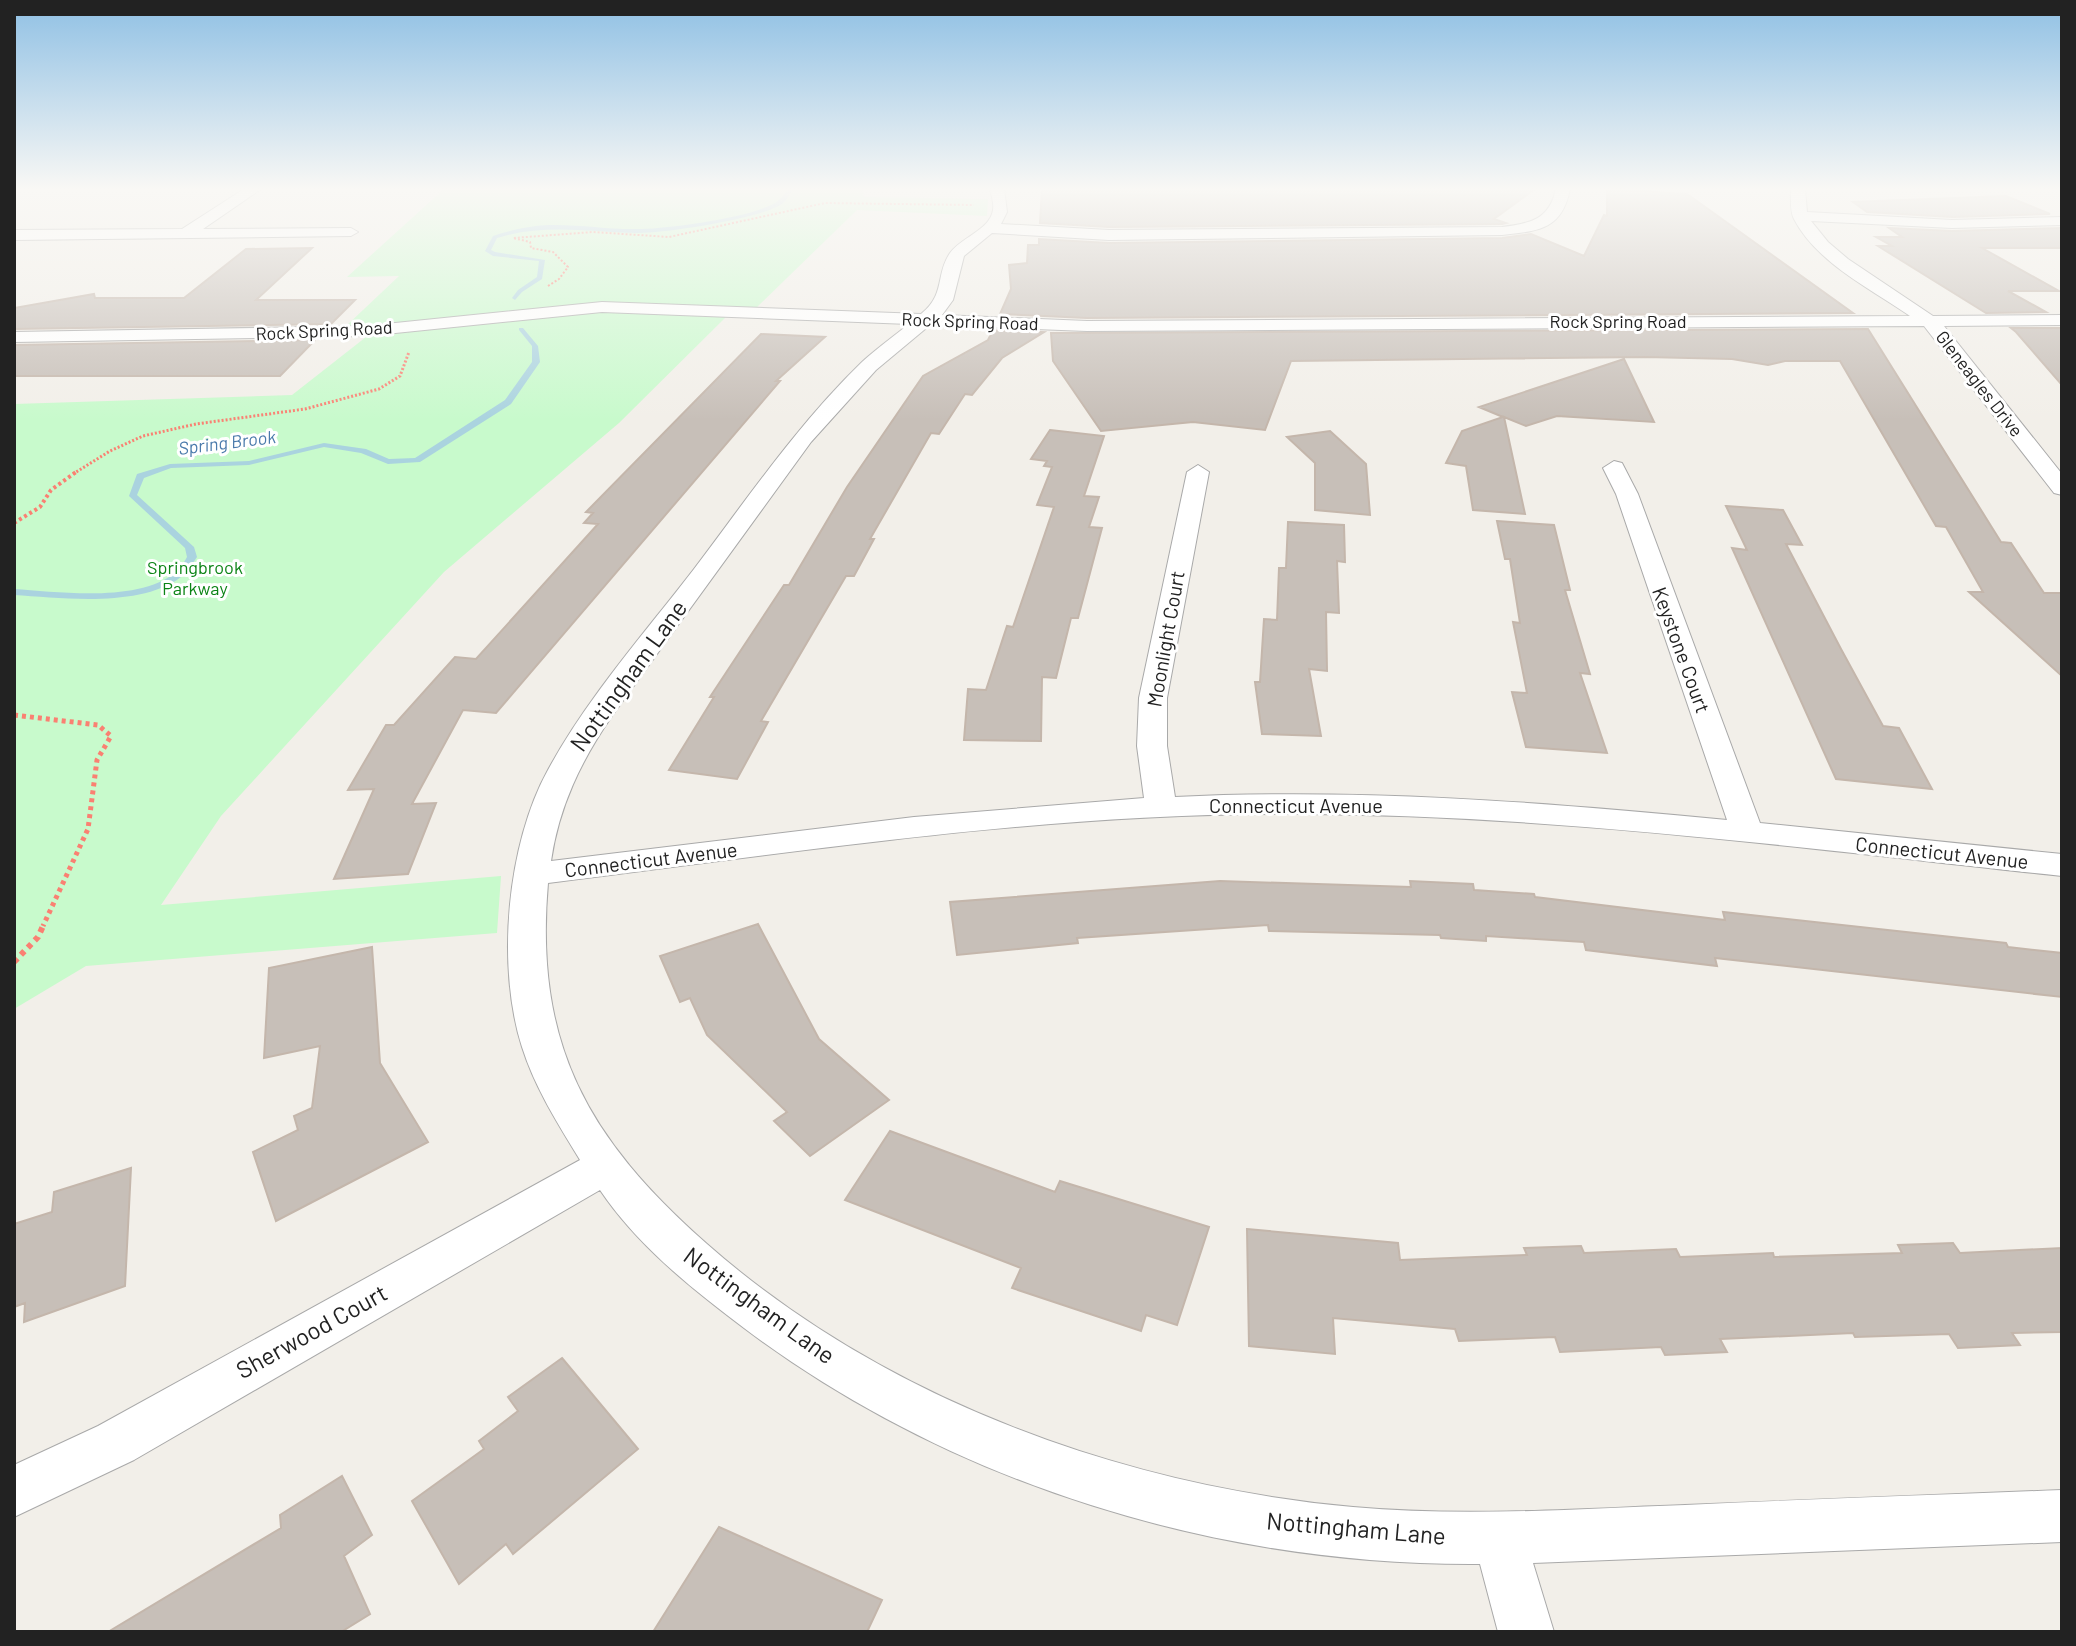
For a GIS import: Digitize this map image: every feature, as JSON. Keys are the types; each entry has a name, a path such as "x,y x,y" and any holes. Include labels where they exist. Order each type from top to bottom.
{"street":[{"name":"Nottingham Lane","path":"953,266 948,295 928,320 869,366 804,438 601,711 574,750 554,789 540,828 531,874 527,955 537,1034 566,1105 606,1166 645,1216 679,1248 794,1339 879,1390 992,1443 1107,1485 1236,1518 1350,1533 1499,1538 2062,1516"},
{"name":"Gleneagles Drive","path":"1851,266 1928,319 2062,488"},
{"name":"Rock Spring Road","path":"14,337 366,331 602,307 1087,326 2062,320"},
{"name":"Keystone Court","path":"1614,468 1627,494 1747,832"},
{"name":"Moonlight Court","path":"1161,808 1152,746 1153,698 1198,472"},
{"name":"Connecticut Avenue","path":"531,874 943,825 1161,808 1296,804 1515,812 1747,832 2062,865"},
{"name":"Sherwood Court","path":"14,1491 116,1443 606,1166"},
{"path":"1499,1538 1526,1632"}],"path":[{"path":"14,715 98,725 111,736 97,760 88,829 38,937 14,962"}],"green space":[{"name":"Springbrook Parkway","path":"359,266 799,266 757,307 727,316 619,423 444,572 221,816 161,905 501,876 497,933 86,966 14,1009 14,404 292,395 366,337 345,327 399,276 347,277"}],"building":[{"path":"225,266 293,266 256,300 355,300 331,324 14,329 14,308 94,294 95,298 184,298"},
{"path":"1009,266 1787,266 1853,313 1087,318 1000,314 1011,289"},
{"path":"1910,266 2014,266 2059,291 2008,291 2046,312 1986,313"},
{"path":"2011,328 2062,328 2062,385 2016,332"},
{"path":"1868,329 2001,542 2011,543 2044,593 2062,593 2062,676 1969,592 1983,592 1946,527 1936,526 1840,361 1785,361 1768,365 1732,359 1646,357 1291,361 1265,430 1193,422 1101,431 1053,361 1051,333"},
{"path":"993,330 1044,332 1002,358 972,395 965,394 939,434 931,433 870,539 874,539 854,576 846,576 761,721 768,722 737,779 669,770 714,697 710,697 784,585 789,585 847,487 923,376 988,340"},
{"path":"761,334 825,337 776,381 780,381 496,713 463,710 412,804 436,803 408,874 334,879 374,789 348,790 386,725 394,725 455,657 476,659 598,524 584,523 593,513 586,512"},
{"path":"315,340 280,376 14,376 14,345"},
{"path":"1624,359 1654,422 1557,416 1526,426 1504,417 1525,514 1473,510 1466,466 1446,463 1462,431 1503,417 1479,407"},
{"path":"1050,430 1104,436 1084,496 1099,497 1089,527 1102,528 1078,618 1071,618 1056,678 1042,677 1041,741 964,740 968,689 986,690 1007,626 1013,627 1054,507 1037,505 1052,467 1044,466 1047,461 1031,459"},
{"path":"1330,431 1366,464 1370,515 1315,510 1315,463 1287,437"},
{"path":"1726,506 1783,510 1802,545 1786,544 1841,649 1883,726 1899,728 1932,789 1836,779 1732,548 1747,550"},
{"path":"1497,521 1554,525 1570,590 1565,590 1590,674 1580,673 1607,753 1526,747 1512,692 1527,693 1513,622 1520,623 1510,559 1505,559"},
{"path":"1288,522 1344,525 1345,562 1337,561 1339,613 1326,612 1327,671 1309,669 1321,736 1262,734 1255,682 1260,682 1264,619 1277,620 1279,568 1286,568"},
{"path":"1220,881 1411,887 1410,881 1473,884 1474,890 1534,894 1535,897 1725,920 1723,912 2006,943 2008,947 2062,953 2062,997 1715,958 1717,966 1586,950 1584,942 1486,936 1486,941 1441,938 1440,935 1269,931 1268,925 1077,938 1078,943 957,955 950,902"},
{"path":"758,924 819,1039 889,1100 810,1156 774,1121 787,1112 707,1035 690,998 680,1002 660,956"},
{"path":"372,947 380,1063 428,1142 276,1221 253,1152 298,1130 294,1116 312,1108 320,1046 264,1058 269,968"},
{"path":"890,1131 1055,1192 1060,1181 1209,1227 1177,1325 1146,1315 1141,1331 1012,1288 1021,1268 845,1200"},
{"path":"131,1168 125,1286 24,1322 25,1303 14,1307 14,1224 52,1212 54,1192"},
{"path":"1247,1229 1398,1243 1400,1260 1527,1255 1524,1248 1581,1246 1584,1253 1676,1249 1680,1257 1902,1253 1898,1245 1953,1243 1960,1253 2062,1248 2062,1332 2012,1333 2020,1345 1958,1348 1949,1334 1855,1337 1853,1333 1720,1339 1727,1352 1665,1355 1661,1347 1560,1352 1555,1337 1459,1341 1455,1329 1333,1318 1335,1354 1249,1346"},
{"path":"562,1358 638,1449 513,1554 506,1544 459,1584 412,1501 484,1449 479,1441 518,1411 508,1397"},
{"path":"342,1476 372,1535 344,1556 370,1614 341,1632 108,1632 281,1528 280,1515"},
{"path":"719,1527 882,1600 867,1632 653,1632"}],"waterway":[{"name":"Spring Brook","path":"515,298 540,278 541,266"},
{"name":"Spring Brook","path":"14,592 113,595 162,584 181,573 192,557 189,547 133,496 140,476 170,466 249,463 324,445 363,451 388,462 417,460 508,402 536,362 535,346 521,329"}]}
